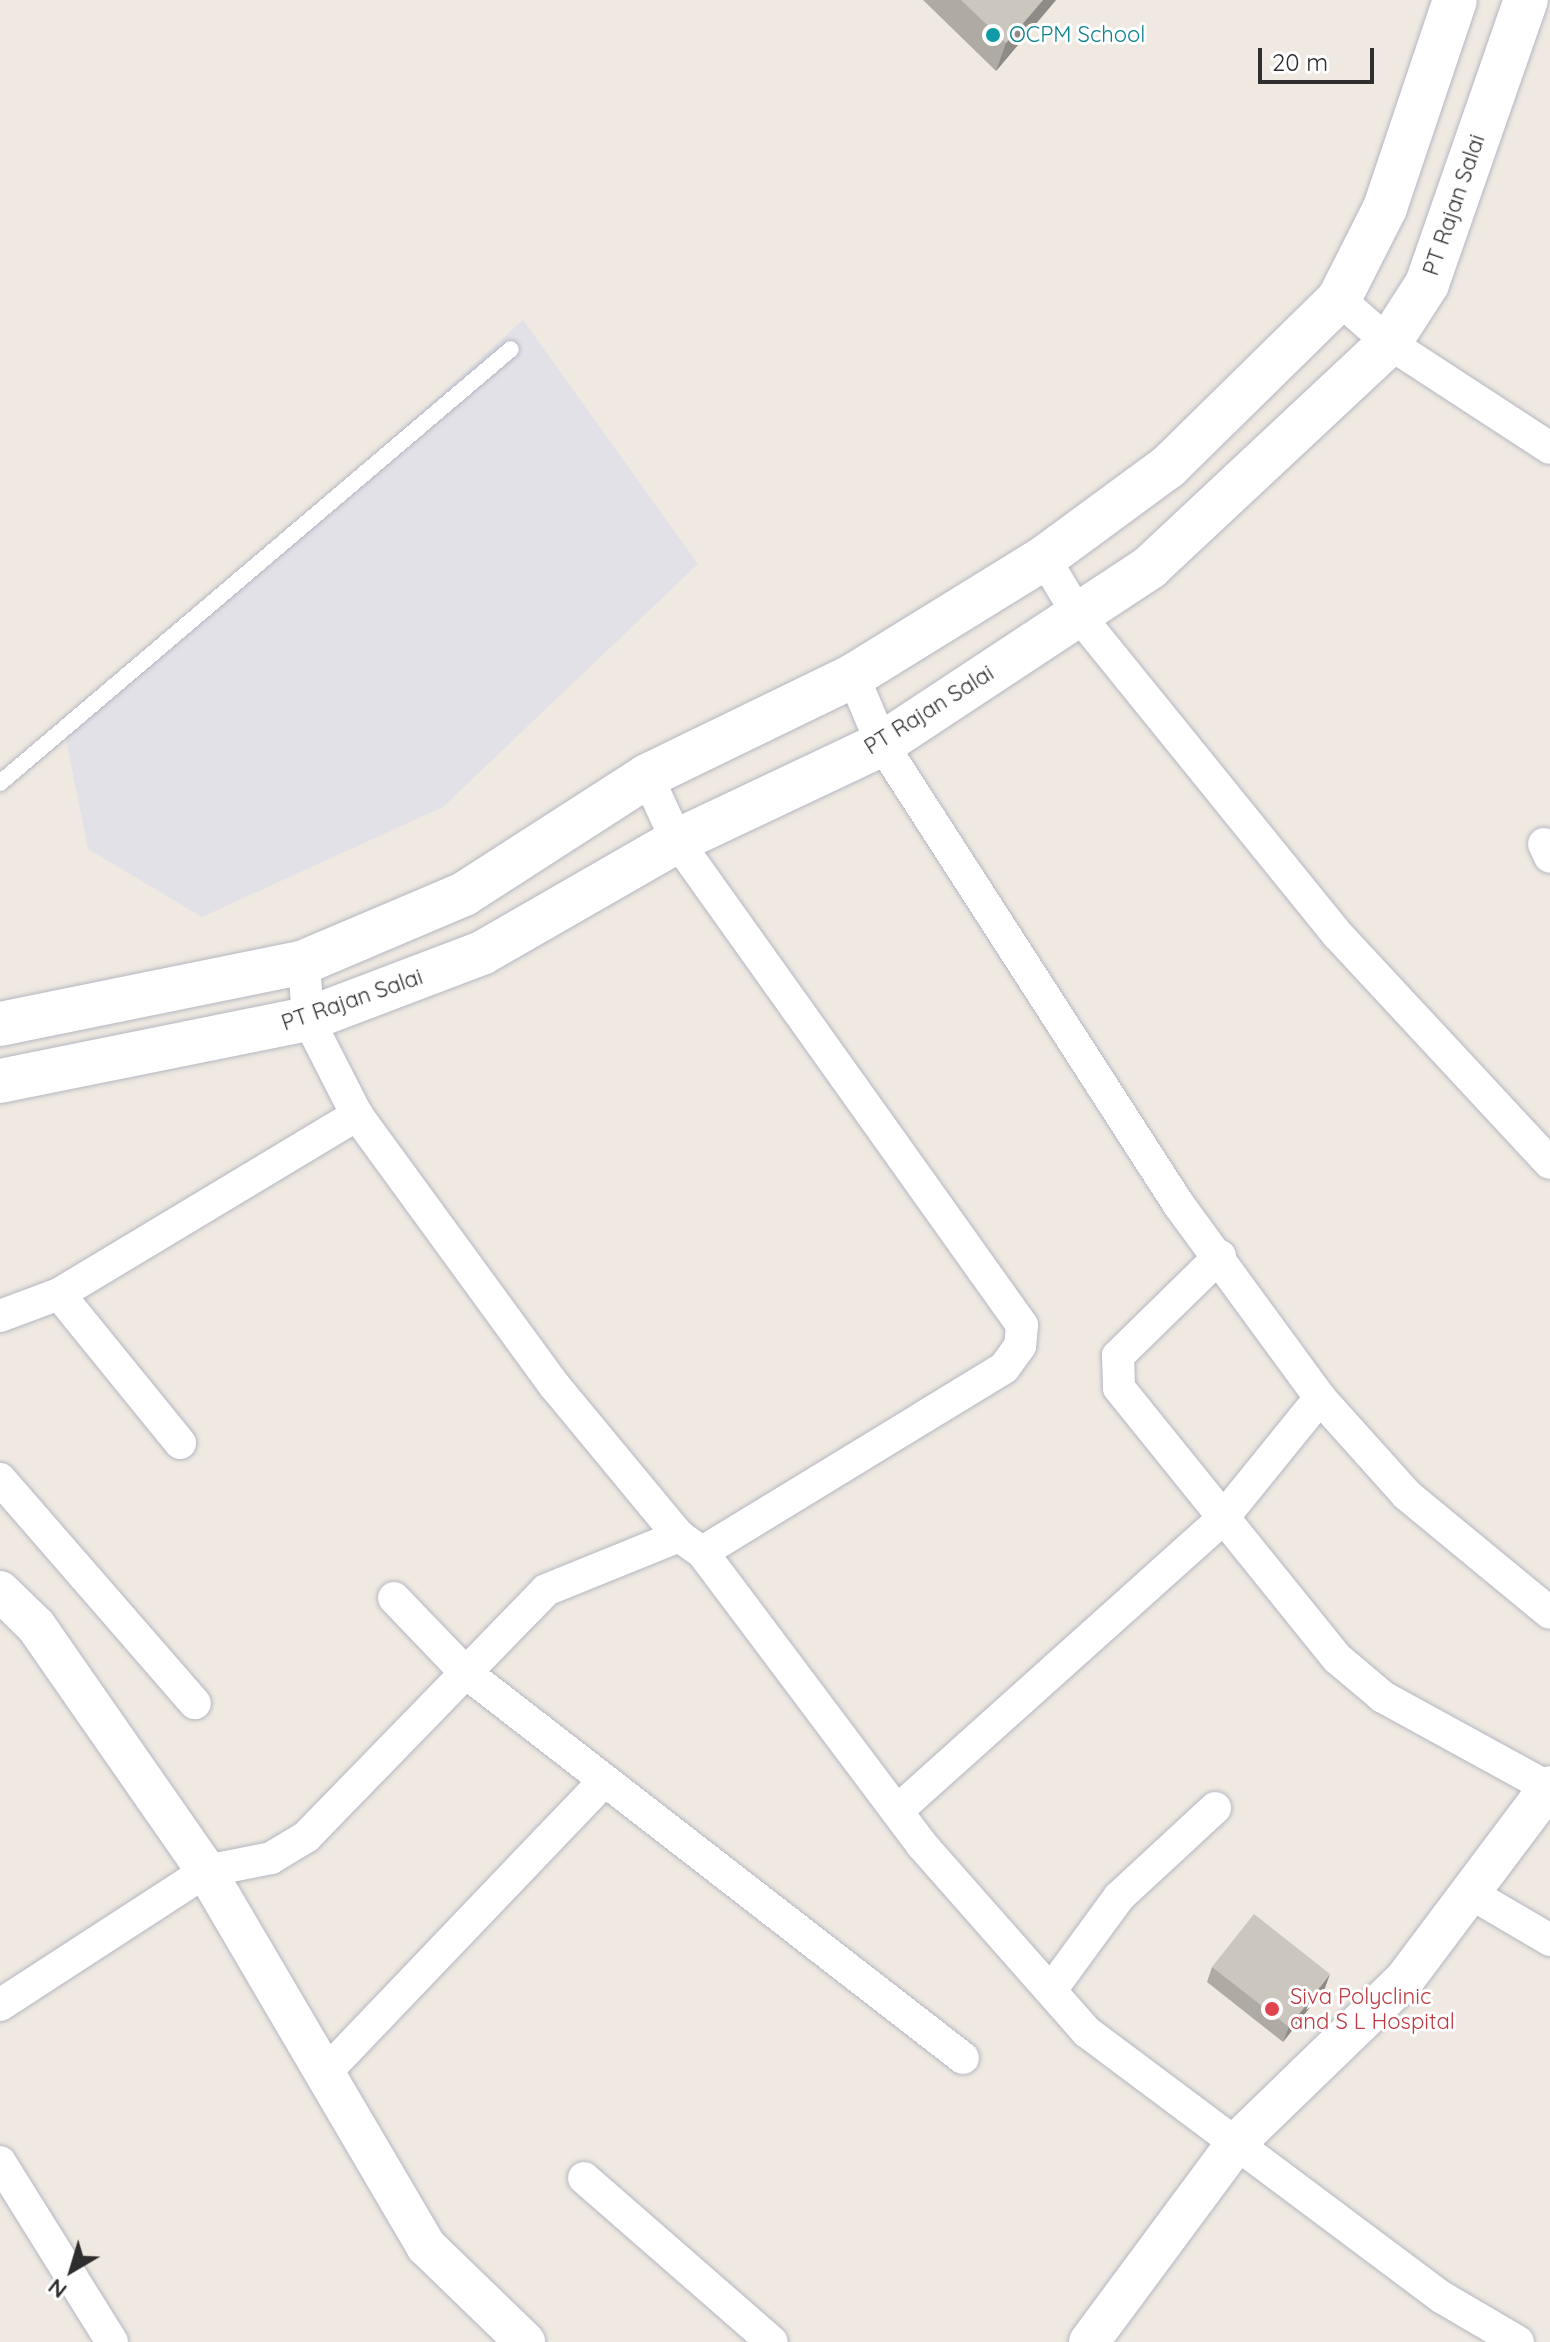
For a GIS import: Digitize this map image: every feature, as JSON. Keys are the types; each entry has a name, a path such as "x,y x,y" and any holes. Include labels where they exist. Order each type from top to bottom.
{"main road":[{"path":"0,1024 304,962 464,894 647,776 853,676 1044,558 1168,467 1339,299 1385,208 1455,0"},
{"name":"PT Rajan Salai","path":"0,1081 308,1019 482,953 677,841 882,744 1150,567 1389,343 1427,284 1526,0"}],"street":[{"path":"1339,299 1389,343 1550,448"},
{"path":"1044,558 1077,613 1338,935 1550,1163"},
{"path":"853,676 882,744 1179,1205 1220,1256 1320,1398 1407,1495 1550,1613"},
{"path":"0,2005 206,1871 271,1858 306,1837 546,1590 691,1544 1004,1368 1020,1346 1022,1325 677,841 647,776"},
{"path":"304,962 308,1019 357,1115 554,1385 691,1544 897,1811 1087,2032 1238,2141 1443,2298 1518,2342"},
{"path":"0,1316 59,1294 357,1115"},
{"path":"1089,2342 1238,2141 1405,1979 1549,1787 1383,1697 1294,1613 1119,1388 1113,1366 1220,1256"},
{"path":"59,1294 180,1443"},
{"path":"897,1811 1222,1519 1320,1398"},
{"path":"0,1479 195,1703"},
{"path":"0,1591 36,1626 206,1871 426,2246 525,2342"},
{"path":"394,1598 465,1672 963,2058"},
{"path":"324,2074 604,1781"},
{"path":"1051,1990 1119,1897 1215,1808"},
{"path":"1470,1893 1550,1940"},
{"path":"0,2162 112,2342"},
{"path":"584,2178 772,2342"}],"lane":[{"path":"0,783 511,349"}],"shaded area":[{"path":"523,320 698,564 443,807 202,917 88,849 65,735"}],"building":[{"path":"961,0 1043,0 1006,43"},
{"path":"1254,1914 1330,1974 1289,2027 1212,1967"}],"place":[{"name":"OCPM School","path":"993,35"},
{"name":"Siva Polyclinic and S L Hospital","path":"1272,2009"}]}
